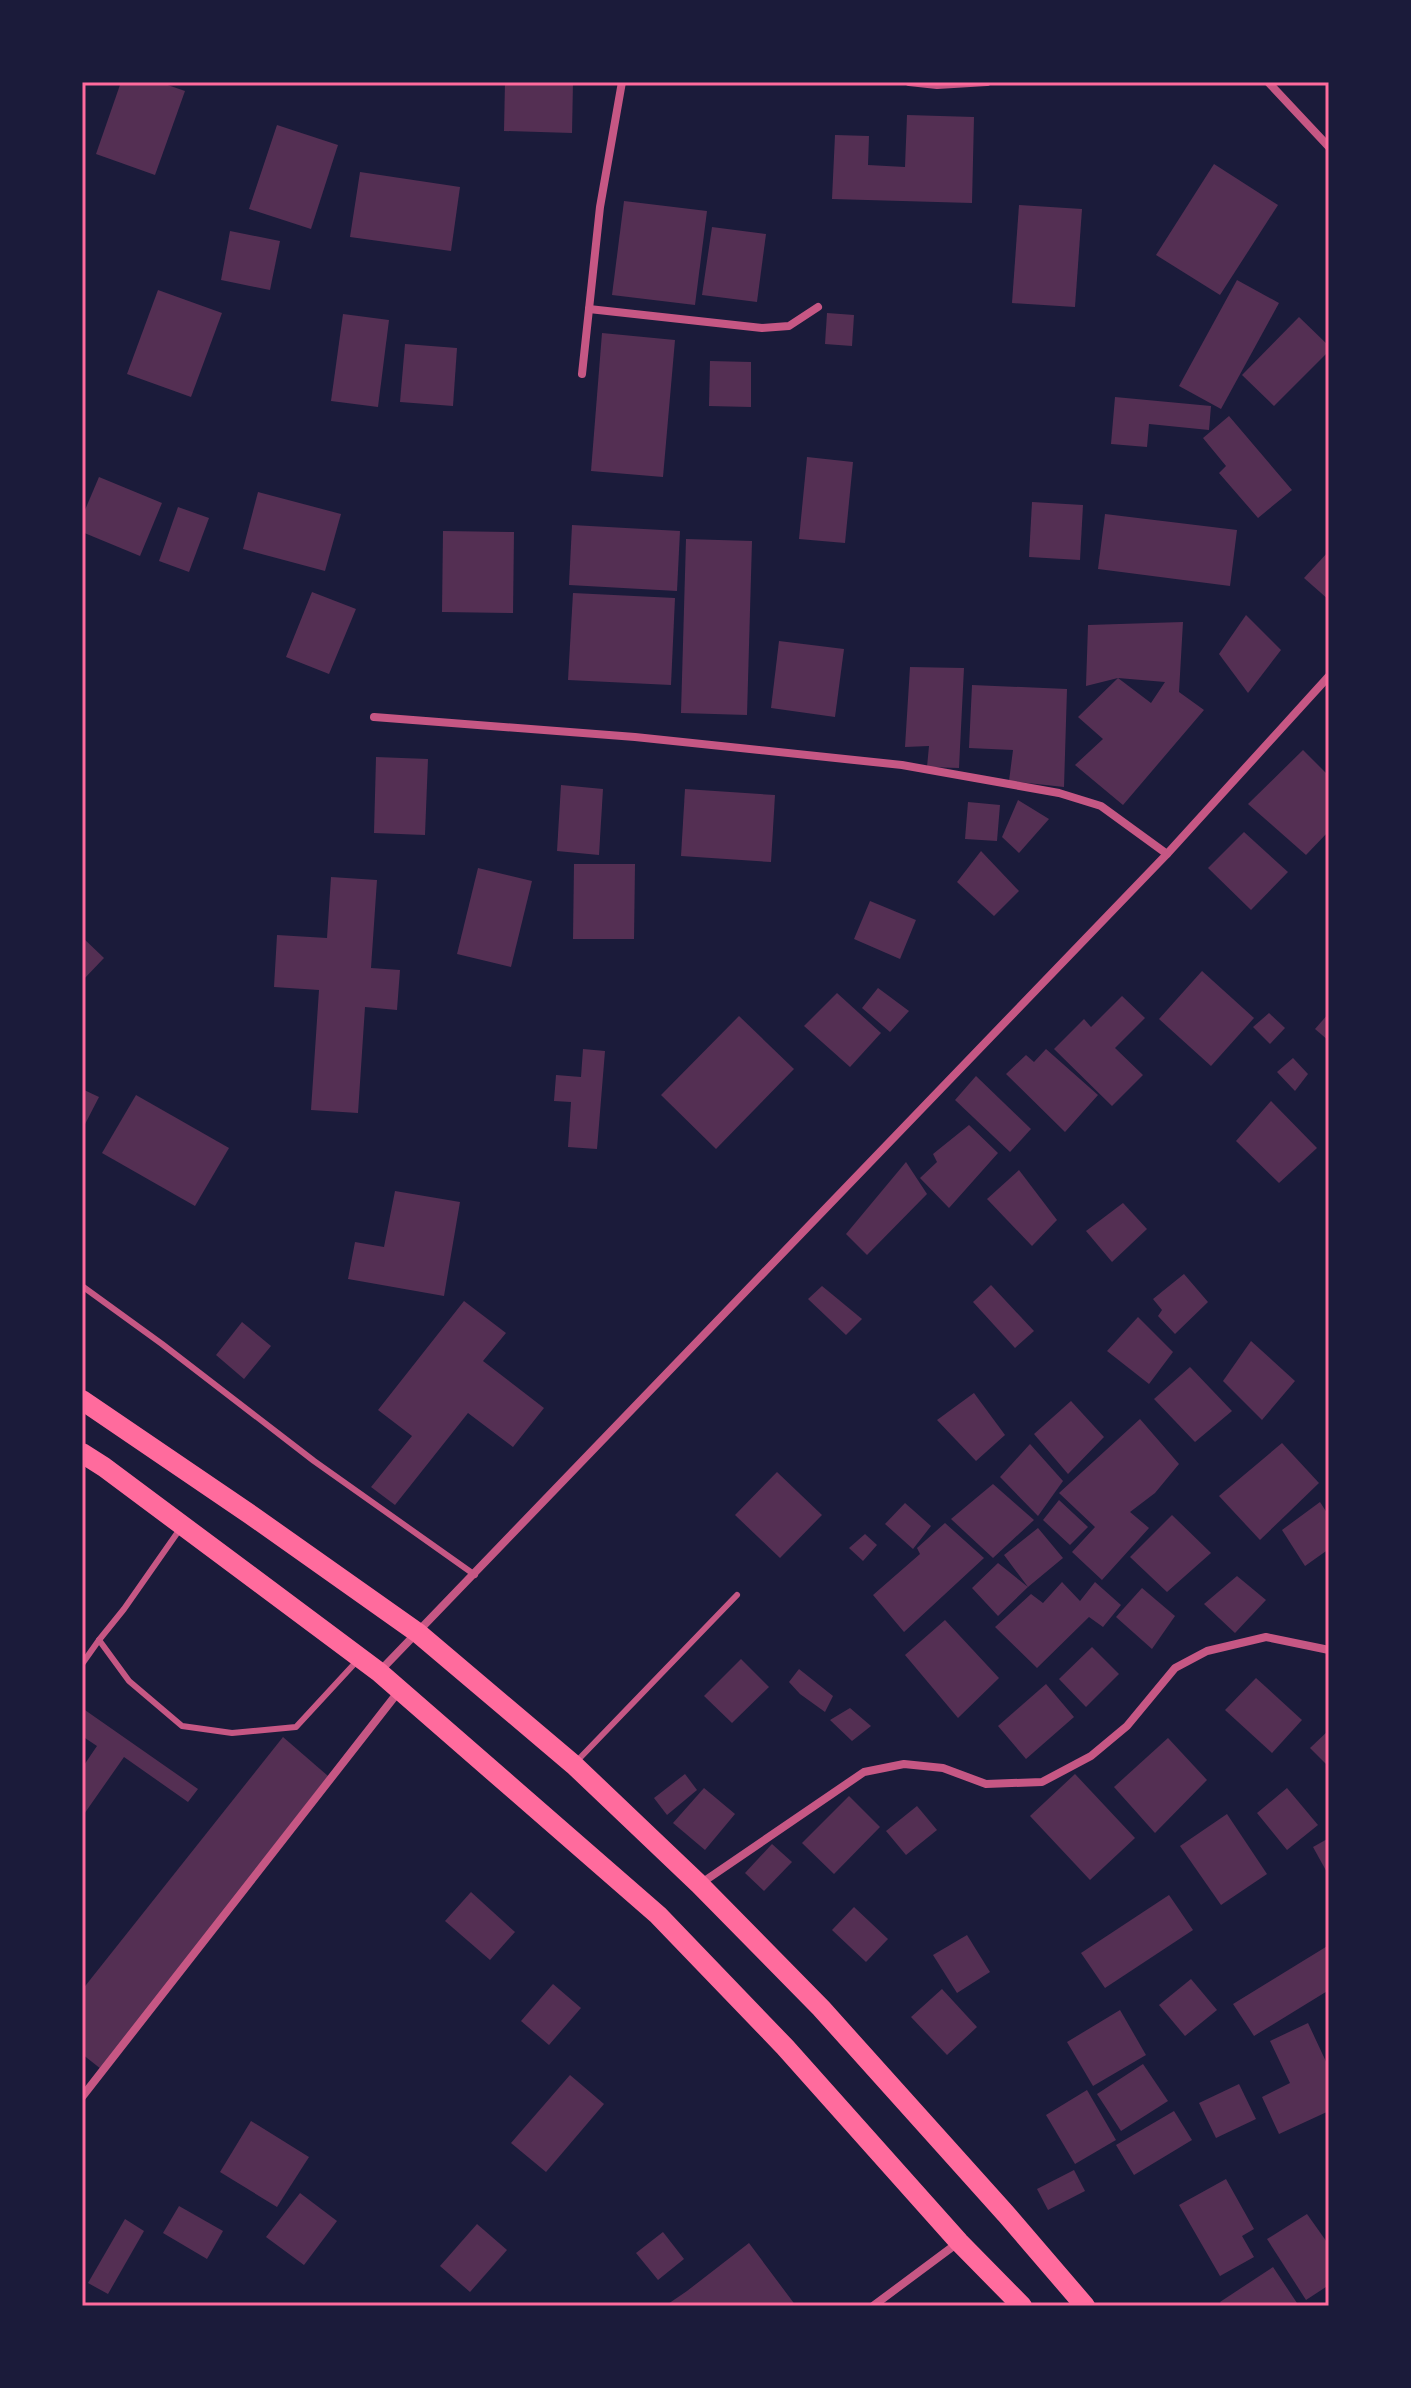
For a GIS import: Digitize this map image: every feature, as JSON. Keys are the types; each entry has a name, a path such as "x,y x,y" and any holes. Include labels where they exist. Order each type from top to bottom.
{"main road":[{"path":"82,1400 418,1633 574,1765 699,1884 821,2008 1085,2306"},
{"path":"82,1453 379,1672 658,1915 785,2047 959,2242 1022,2306"}],"street":[{"path":"582,374 600,207 622,82"},
{"path":"909,82 937,85 987,82"},
{"path":"1268,82 1329,147"},
{"path":"589,309 762,328 789,326 818,307"},
{"path":"379,1672 1167,854 1329,676"},
{"path":"374,717 635,737 902,765 1059,793 1101,806 1167,854"},
{"path":"699,1884 864,1772 904,1764 943,1768 986,1784 1042,1782 1091,1756 1127,1726 1175,1668 1207,1651 1266,1637 1329,1650"},
{"path":"82,2097 399,1690"},
{"path":"873,2306 959,2242"}],"lane":[{"path":"82,1286 314,1461 475,1575"},
{"path":"82,1664 182,1526"},
{"path":"574,1765 737,1595"},
{"path":"99,1640 129,1681 182,1726 232,1733 296,1727 360,1658"}],"building":[{"path":"121,82 159,82 185,91 155,175 96,154"},
{"path":"505,82 573,82 572,133 504,131"},
{"path":"907,115 974,117 972,203 832,199 835,135 869,136 868,165 905,167"},
{"path":"277,125 338,145 311,229 249,209"},
{"path":"1214,164 1278,205 1220,295 1156,255"},
{"path":"360,172 460,187 451,251 350,237"},
{"path":"624,201 707,211 695,305 612,295"},
{"path":"1019,205 1082,209 1075,307 1012,303"},
{"path":"712,227 766,234 757,302 702,295"},
{"path":"230,231 280,241 270,290 221,280"},
{"path":"1237,280 1279,303 1221,409 1179,386"},
{"path":"158,290 222,313 191,397 127,374"},
{"path":"827,313 854,315 852,346 825,344"},
{"path":"343,314 389,320 378,407 331,401"},
{"path":"1299,317 1329,346 1329,351 1274,406 1242,375"},
{"path":"602,333 675,340 663,477 591,471"},
{"path":"405,344 457,348 453,406 400,402"},
{"path":"710,361 751,362 751,407 709,406"},
{"path":"1115,397 1211,406 1209,430 1149,424 1147,447 1111,444"},
{"path":"1229,416 1292,490 1258,518 1219,473 1226,466 1203,438"},
{"path":"807,457 853,462 845,543 799,539"},
{"path":"99,477 162,503 140,556 82,532 82,517"},
{"path":"258,492 341,514 325,571 243,549"},
{"path":"1032,502 1083,505 1080,560 1029,557"},
{"path":"178,507 209,518 189,572 159,561"},
{"path":"1105,514 1237,530 1230,586 1098,569"},
{"path":"572,525 680,531 677,591 569,585"},
{"path":"443,531 514,532 513,613 442,612"},
{"path":"686,539 752,541 747,715 681,713"},
{"path":"1329,551 1329,600 1304,578"},
{"path":"312,592 356,609 329,674 286,657"},
{"path":"573,593 675,598 671,685 568,680"},
{"path":"1246,615 1281,650 1248,693 1219,654"},
{"path":"1183,622 1179,692 1204,710 1123,805 1075,765 1103,739 1078,717 1118,678 1086,686 1088,625","holes":["1118,678 1165,682 1151,703"]},
{"path":"779,641 844,649 835,717 771,708"},
{"path":"910,667 964,668 959,768 927,767 929,746 905,747"},
{"path":"972,685 1067,689 1064,787 1009,781 1013,750 969,748"},
{"path":"1303,750 1329,776 1329,831 1306,855 1248,804"},
{"path":"376,757 428,759 425,835 374,833"},
{"path":"561,785 603,789 599,855 557,851"},
{"path":"685,789 775,795 771,862 681,856"},
{"path":"1018,800 1049,819 1019,853 1002,837"},
{"path":"968,802 1000,805 997,841 965,839"},
{"path":"1244,832 1288,872 1251,910 1208,868"},
{"path":"981,851 1019,891 994,916 957,882"},
{"path":"574,864 635,864 634,939 573,939"},
{"path":"478,868 532,881 511,967 457,954"},
{"path":"331,877 377,880 371,968 400,970 397,1010 365,1007 358,1113 311,1110 319,990 274,987 277,935 327,938"},
{"path":"870,901 916,920 900,959 854,939"},
{"path":"82,937 104,958 82,981"},
{"path":"1202,971 1254,1018 1211,1066 1159,1019"},
{"path":"878,988 909,1011 890,1032 862,1008"},
{"path":"837,993 881,1033 850,1067 804,1026"},
{"path":"1122,996 1145,1018 1115,1048 1143,1075 1112,1106 1054,1049 1084,1019 1091,1027"},
{"path":"1269,1013 1285,1028 1270,1044 1253,1027"},
{"path":"1329,1013 1329,1041 1315,1029"},
{"path":"739,1016 794,1069 716,1149 661,1095"},
{"path":"583,1049 605,1051 597,1149 568,1147 571,1102 554,1101 556,1075 581,1077"},
{"path":"1046,1049 1098,1095 1065,1132 1006,1074 1026,1055 1034,1062"},
{"path":"1293,1058 1308,1074 1295,1091 1277,1072"},
{"path":"976,1076 1031,1129 1010,1152 955,1100"},
{"path":"82,1089 99,1097 82,1130"},
{"path":"136,1095 229,1148 195,1206 102,1153"},
{"path":"1271,1101 1317,1148 1279,1183 1236,1141"},
{"path":"969,1125 998,1153 949,1208 920,1178 937,1162 933,1154"},
{"path":"906,1162 927,1194 867,1255 846,1234"},
{"path":"1019,1170 1057,1220 1032,1246 987,1199"},
{"path":"395,1191 460,1202 444,1296 348,1279 355,1242 384,1247"},
{"path":"1123,1203 1147,1229 1112,1262 1086,1231"},
{"path":"1184,1274 1208,1302 1175,1334 1158,1316 1162,1310 1153,1299"},
{"path":"991,1285 1034,1331 1015,1348 973,1302"},
{"path":"822,1286 862,1319 846,1335 808,1299"},
{"path":"464,1301 506,1333 483,1361 544,1408 513,1447 468,1413 395,1505 371,1487 412,1436 378,1410"},
{"path":"1138,1317 1173,1352 1149,1384 1107,1351"},
{"path":"242,1322 271,1346 244,1379 216,1355"},
{"path":"1251,1341 1295,1381 1262,1420 1223,1381"},
{"path":"1190,1367 1232,1411 1195,1442 1154,1399"},
{"path":"974,1393 1005,1435 976,1461 937,1420"},
{"path":"1071,1401 1104,1437 1068,1474 1034,1434"},
{"path":"1140,1419 1179,1464 1155,1493 1130,1512 1149,1528 1102,1580 1072,1552 1095,1527 1059,1493"},
{"path":"1282,1443 1319,1483 1260,1540 1219,1496"},
{"path":"1030,1444 1063,1481 1038,1516 1000,1477"},
{"path":"777,1472 822,1515 780,1558 735,1515"},
{"path":"993,1484 1034,1520 993,1558 951,1519"},
{"path":"1059,1500 1088,1527 1070,1545 1043,1520"},
{"path":"1320,1502 1329,1516 1329,1549 1305,1566 1282,1530"},
{"path":"905,1503 931,1526 913,1549 885,1524"},
{"path":"1172,1515 1211,1553 1167,1592 1130,1557"},
{"path":"945,1523 984,1558 904,1632 873,1595 920,1554 917,1548"},
{"path":"1038,1528 1063,1558 1028,1587 1004,1555"},
{"path":"865,1534 877,1545 863,1561 849,1548"},
{"path":"998,1563 1028,1587 998,1616 972,1588"},
{"path":"1237,1576 1266,1600 1235,1633 1204,1604"},
{"path":"1062,1582 1080,1601 1095,1582 1121,1605 1103,1627 1089,1617 1037,1668 995,1627 1031,1594 1043,1603"},
{"path":"1142,1588 1175,1616 1152,1649 1116,1617"},
{"path":"945,1620 999,1678 958,1718 905,1655"},
{"path":"1092,1647 1119,1674 1086,1707 1059,1679"},
{"path":"741,1659 769,1687 732,1723 704,1696"},
{"path":"799,1669 833,1696 825,1712 789,1682"},
{"path":"1256,1678 1302,1720 1272,1753 1225,1710"},
{"path":"1046,1684 1074,1717 1026,1759 998,1726"},
{"path":"82,1708 198,1789 188,1802 124,1757 82,1817 82,1768 97,1746 82,1736"},
{"path":"850,1708 871,1726 852,1741 830,1720"},
{"path":"1329,1730 1329,1767 1310,1748"},
{"path":"283,1737 328,1776 101,2069 82,2054 82,1990"},
{"path":"1168,1738 1207,1780 1155,1833 1114,1787"},
{"path":"685,1774 697,1790 667,1815 654,1798"},
{"path":"1075,1774 1135,1838 1090,1880 1030,1816"},
{"path":"704,1788 735,1814 705,1850 673,1823"},
{"path":"1287,1788 1318,1825 1287,1850 1257,1813"},
{"path":"849,1796 880,1827 834,1874 802,1843"},
{"path":"917,1806 937,1830 906,1855 886,1831"},
{"path":"1227,1814 1267,1874 1221,1905 1180,1846"},
{"path":"1329,1838 1329,1876 1313,1847"},
{"path":"772,1844 792,1862 764,1891 745,1873"},
{"path":"471,1892 515,1932 490,1960 445,1921"},
{"path":"1169,1895 1193,1930 1105,1988 1081,1953"},
{"path":"854,1907 888,1939 866,1962 832,1930"},
{"path":"967,1935 990,1972 957,1993 933,1955"},
{"path":"1329,1945 1329,1990 1254,2036 1233,2004"},
{"path":"1191,1979 1217,2010 1185,2036 1159,2005"},
{"path":"553,1984 581,2008 549,2045 521,2021"},
{"path":"942,1989 977,2027 947,2055 911,2017"},
{"path":"1120,2010 1146,2055 1093,2086 1067,2042"},
{"path":"1308,2023 1329,2068 1329,2111 1279,2134 1262,2097 1290,2083 1270,2041"},
{"path":"1143,2064 1168,2101 1121,2131 1097,2094"},
{"path":"570,2075 604,2104 546,2172 511,2143"},
{"path":"1239,2084 1256,2119 1216,2138 1199,2103"},
{"path":"1087,2090 1116,2140 1075,2164 1046,2115"},
{"path":"1174,2111 1192,2140 1134,2175 1116,2145"},
{"path":"251,2121 309,2157 277,2207 220,2172"},
{"path":"1074,2170 1085,2191 1048,2210 1037,2189"},
{"path":"1226,2179 1254,2229 1242,2236 1254,2257 1220,2276 1179,2205"},
{"path":"300,2193 337,2221 304,2265 266,2237"},
{"path":"179,2206 223,2231 207,2259 163,2233"},
{"path":"1307,2214 1329,2245 1329,2285 1306,2300 1267,2239"},
{"path":"125,2219 144,2231 108,2294 88,2283"},
{"path":"477,2224 507,2250 470,2292 440,2266"},
{"path":"663,2232 684,2259 658,2280 636,2253"},
{"path":"749,2243 796,2306 665,2306 687,2291"},
{"path":"1273,2267 1299,2306 1222,2306 1220,2302"}]}
